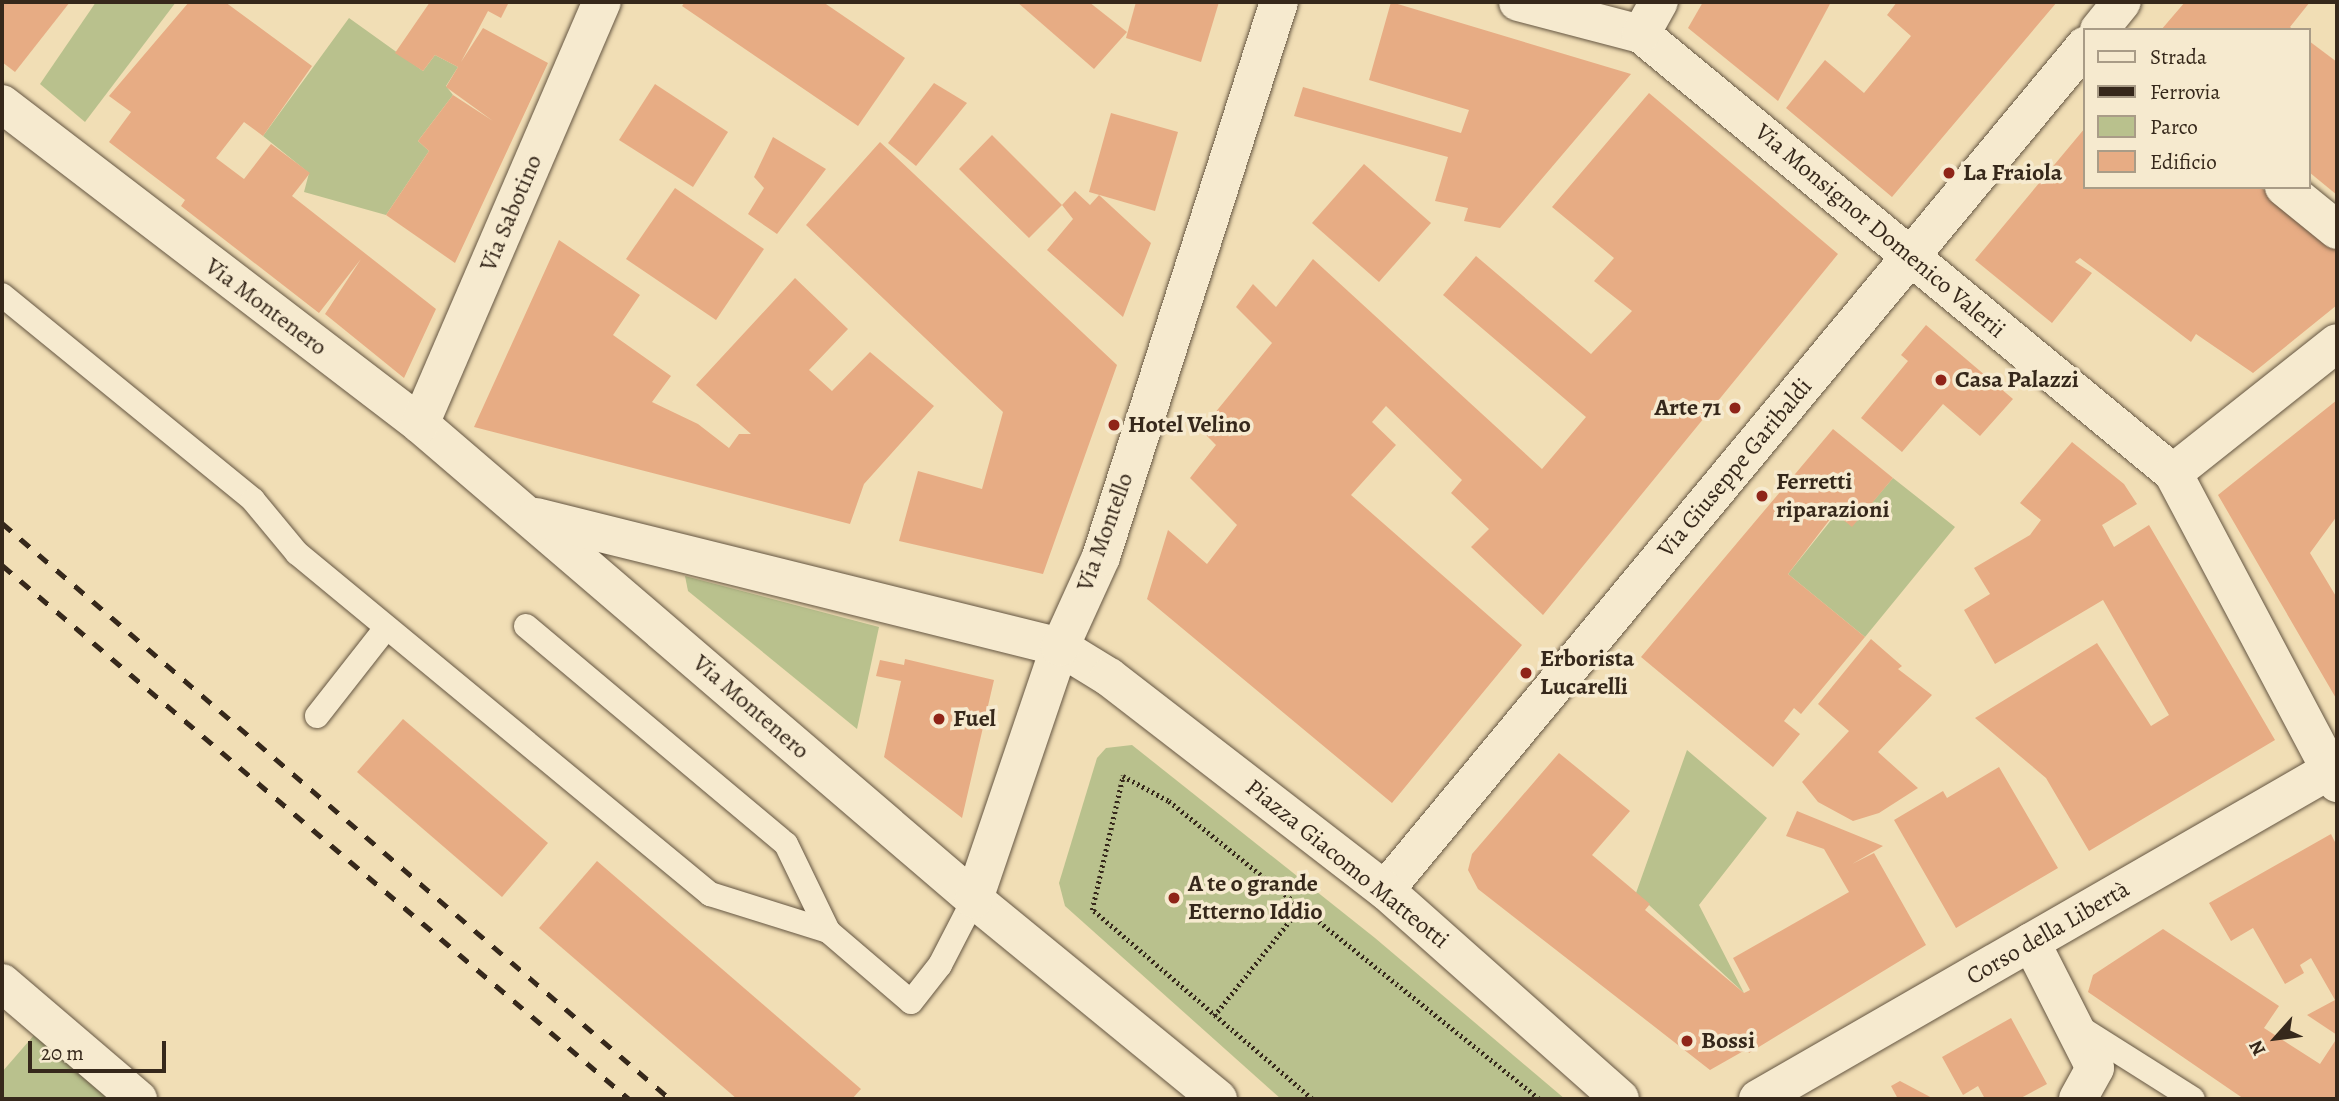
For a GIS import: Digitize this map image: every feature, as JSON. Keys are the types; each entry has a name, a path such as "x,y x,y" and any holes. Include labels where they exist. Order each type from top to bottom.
{"street":[{"name":"Via Sabotino","path":"419,424 602,2"},
{"name":"Via Montello","path":"974,899 1060,647 1101,557 1279,2"},
{"name":"Via Monsignor Domenico Valerii","path":"1518,2 1650,18 1910,255 2173,473 2335,773"},
{"path":"2101,28 2122,2"},
{"name":"Via Giuseppe Garibaldi","path":"1385,890 2084,47"},
{"name":"Via Montenero","path":"2,104 419,424 528,514 974,899"},
{"path":"2286,189 2337,230"},
{"path":"2173,473 2337,343"},
{"name":"Via Montenero","path":"528,514 1060,647"},
{"name":"Piazza Giacomo Matteotti","path":"1060,647 1109,677 1385,890 1620,1099"},
{"name":"Corso della Libertà","path":"1758,1099 2031,942 2335,773"},
{"path":"974,899 1218,1099"},
{"path":"2031,942 2076,1025 2095,1068 2078,1099"},
{"path":"2,984 138,1099"}],"lane":[{"path":"2,295 253,500 297,553 710,894 828,931 911,1002 940,965 974,899"},
{"path":"526,626 786,844 828,931"},
{"path":"317,716 386,628"},
{"path":"2076,1025 2193,1099"}],"path":[{"path":"1312,1099 1092,910 1123,776 1169,801 1539,1099"},
{"path":"1214,1016 1300,908"}],"green space":[{"path":"96,2 176,2 85,122 40,84"},
{"path":"349,18 423,71 435,55 458,67 446,86 453,95 418,141 429,151 386,215 304,192 309,173 263,136"},
{"path":"1893,478 1955,527 1865,637 1788,574 1836,514 1852,526"},
{"path":"685,576 879,627 857,729 688,591"},
{"path":"1132,745 1375,938 1565,1099 1281,1099 1065,906 1059,883 1097,758 1106,748"},
{"path":"1687,750 1767,818 1699,905 1744,993 1636,893"},
{"path":"35,1034 108,1099 2,1099 2,1072"}],"building":[{"path":"2,2 70,2 15,72 2,62"},
{"path":"189,2 225,2 312,66 263,136 244,122 216,158 244,179 271,144 310,173 292,196 436,309 404,378 325,314 361,259 319,313 181,206 185,200 109,142 131,112 109,96"},
{"path":"430,2 509,2 501,18 488,11 461,62 483,28 548,63 455,263 386,215 429,151 418,141 453,95 493,121 446,87 458,67 435,55 423,71 395,53"},
{"path":"685,2 823,2 905,58 858,126 682,6"},
{"path":"1017,2 1089,2 1127,32 1094,69"},
{"path":"1136,2 1219,2 1201,62 1126,38"},
{"path":"1391,2 1631,74 1500,228 1464,221 1468,208 1435,201 1448,157 1294,116 1303,87 1461,133 1469,110 1369,80"},
{"path":"1703,2 1831,2 1778,101 1688,28"},
{"path":"1897,2 2057,2 1892,197 1786,108 1825,60 1864,93 1911,36 1887,15"},
{"path":"2185,2 2310,2 2291,28 2163,28"},
{"path":"2311,42 2337,62 2337,195 2311,174"},
{"path":"934,83 967,103 916,166 888,143"},
{"path":"655,84 728,132 693,187 619,140"},
{"path":"1649,93 1838,254 1543,615 1471,547 1489,529 1451,493 1462,480 1386,406 1372,422 1396,445 1351,495 1522,645 1392,803 1147,599 1168,530 1207,564 1237,525 1190,478 1216,445 1201,430 1272,343 1236,307 1253,284 1276,307 1313,259 1542,469 1586,417 1443,295 1476,256 1591,354 1632,311 1594,281 1614,258 1552,207"},
{"path":"1111,113 1178,132 1155,211 1089,192"},
{"path":"2084,129 2084,189 2263,189 2337,245 2337,305 2253,373 2196,334 2191,342 2080,258 2075,262 2092,273 2052,323 1975,260"},
{"path":"992,135 1062,205 1029,238 959,169"},
{"path":"773,137 826,169 777,234 748,214 764,188 754,177"},
{"path":"880,142 1117,365 1043,574 899,541 918,471 982,489 1003,412 806,225"},
{"path":"1364,164 1431,223 1379,282 1312,223"},
{"path":"675,188 764,249 716,320 626,259"},
{"path":"1075,191 1090,205 1099,195 1151,243 1123,317 1047,250 1073,219 1062,205"},
{"path":"559,240 640,295 613,335 671,376 652,402 698,424 729,448 739,434 751,434 696,385 795,278 848,329 809,370 832,391 870,352 934,406 864,484 850,524 474,427"},
{"name":"Casa Palazzi","path":"1926,325 2013,399 1980,436 1943,404 1902,452 1861,418 1908,361 1901,355"},
{"path":"2337,400 2337,516 2310,553 2337,598 2337,700 2218,495"},
{"path":"1833,429 1893,478 1852,527 1818,499 1834,514 1788,574 1865,637 1801,714 1794,708 1784,721 1800,734 1773,767 1641,657"},
{"path":"2072,442 2124,484 2137,504 2102,525 2114,547 2149,525 2275,740 2089,851 2046,778 1975,718 2097,643 2151,726 2169,715 2103,600 1995,664 1964,610 1990,594 1974,568 2030,535 2041,520 2020,503"},
{"path":"1871,639 1902,666 1898,669 1932,695 1878,752 1918,788 1879,813 1853,821 1818,802 1802,782 1849,731 1818,704"},
{"name":"Fuel","path":"905,659 994,680 962,818 884,757 901,681 876,676 880,660 904,665"},
{"path":"403,719 548,843 502,897 357,772"},
{"path":"1559,753 1630,811 1592,855 1650,904 1645,910 1744,993 1750,990 1733,958 1849,892 1824,849 1786,836 1797,811 1883,846 1852,864 1874,853 1926,945 1749,1053 1747,1049 1710,1070 1478,889 1468,870 1472,854"},
{"path":"1999,767 2058,868 1956,928 1894,820 1943,791 1947,798"},
{"path":"2331,834 2337,846 2337,1035 2307,1015 2335,1000 2311,958 2300,965 2304,973 2285,984 2253,928 2231,941 2209,903"},
{"path":"597,861 861,1089 852,1099 737,1099 539,928"},
{"path":"2163,929 2279,1006 2264,1028 2320,1064 2337,1038 2337,1099 2244,1099 2088,992 2093,975"},
{"path":"2011,1018 2047,1084 2019,1099 1985,1099 1978,1086 1963,1095 1942,1057"},
{"path":"1900,1081 1934,1099 1898,1099 1891,1086"}],"railway":[{"path":"2,523 670,1099"},
{"path":"2,565 629,1099"}],"place":[{"name":"La Fraiola","path":"1949,173"},
{"name":"Casa Palazzi","path":"1941,380"},
{"name":"Arte 71","path":"1735,408"},
{"name":"Hotel Velino","path":"1114,425"},
{"name":"Ferretti riparazioni","path":"1762,496"},
{"name":"Erborista Lucarelli","path":"1526,673"},
{"name":"Fuel","path":"939,719"},
{"name":"A te o grande Etterno Iddio","path":"1174,898"},
{"name":"Bossi","path":"1687,1041"}]}
